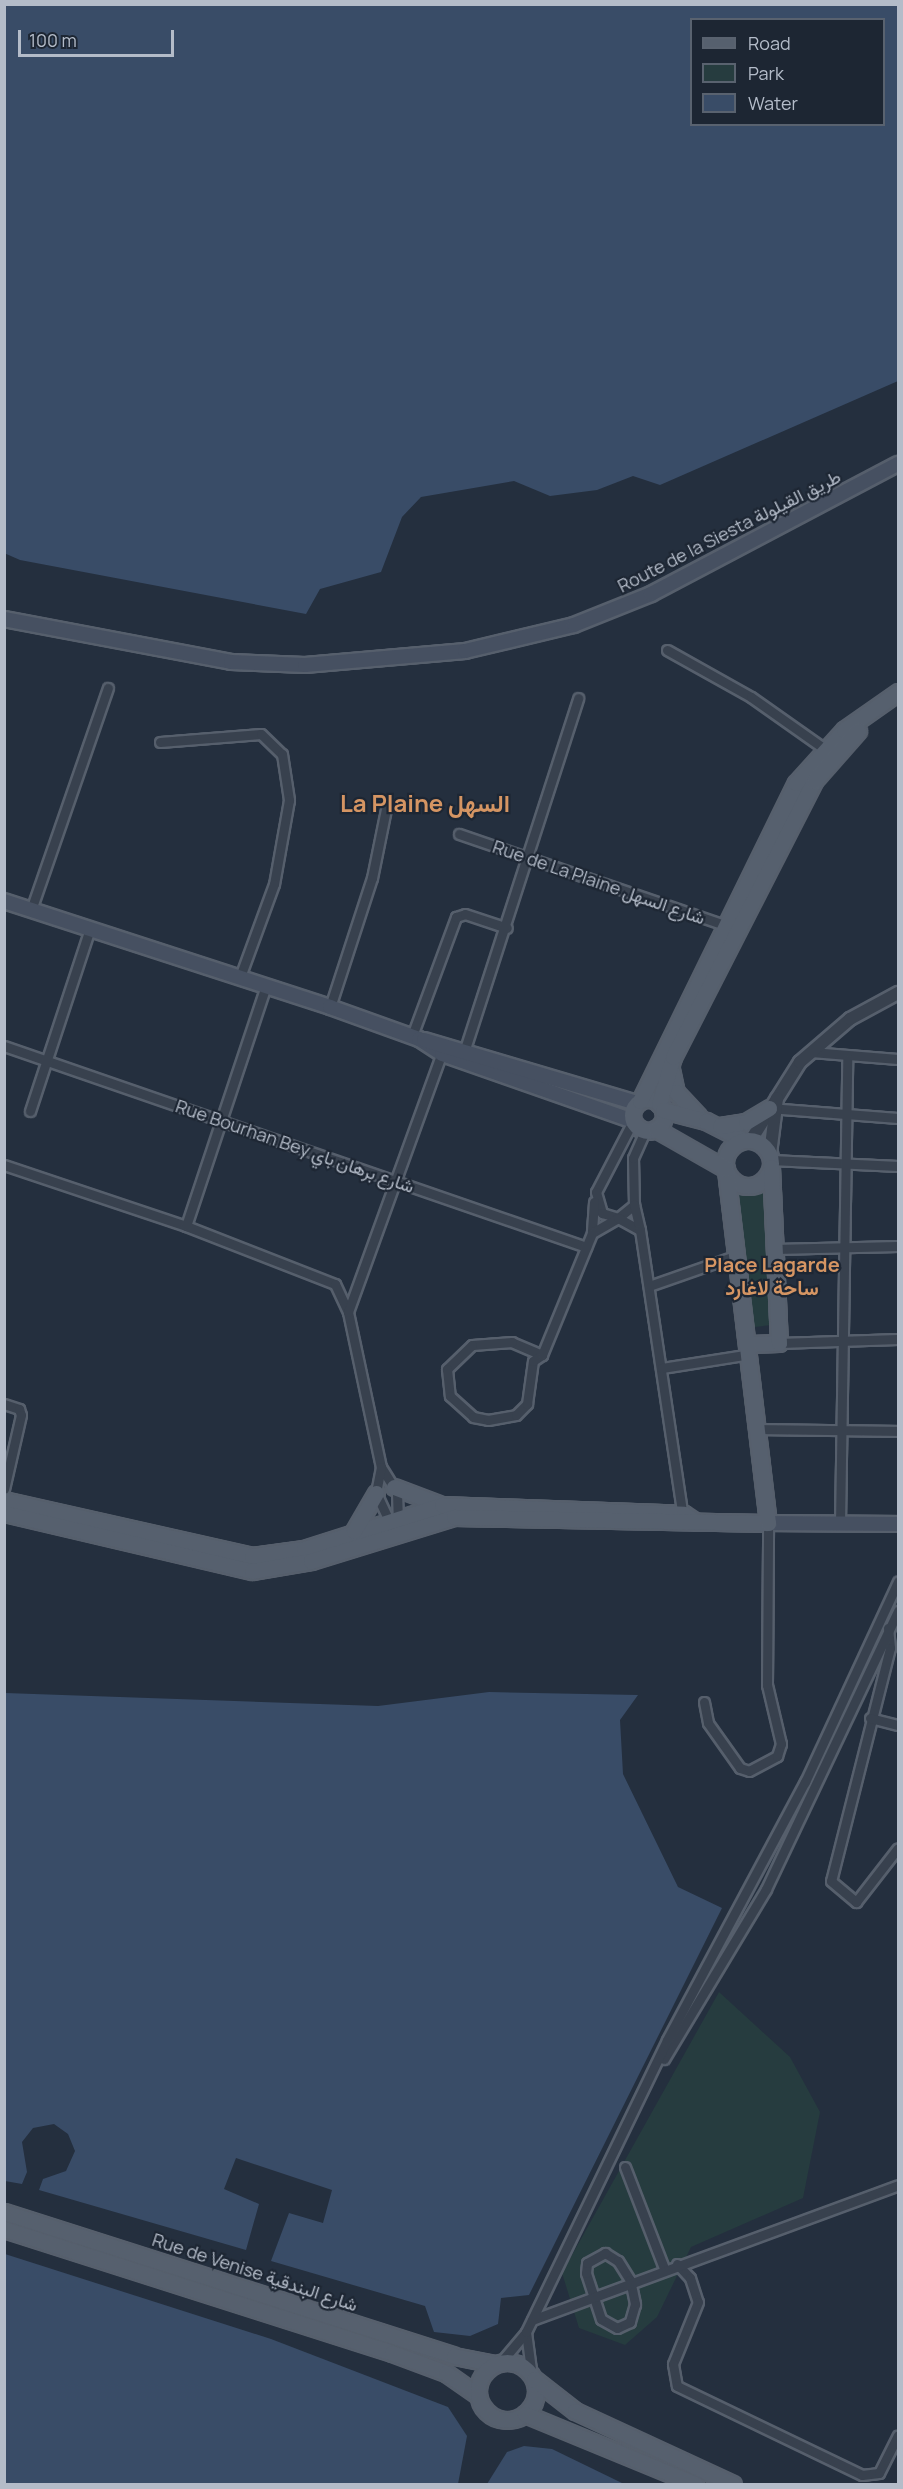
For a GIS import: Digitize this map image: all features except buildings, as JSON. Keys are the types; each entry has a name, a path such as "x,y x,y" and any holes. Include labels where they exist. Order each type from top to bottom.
{"main road":[{"name":"Route de la Siesta طريق القيلولة","path":"4,619 231,662 305,665 465,651 574,625 651,594 898,464"},
{"path":"644,1127 639,1102 829,752 898,692"},
{"path":"829,752 898,703"},
{"path":"4,901 330,1007 463,1055 644,1127 726,1169 734,1182 749,1187 764,1181 771,1160"},
{"path":"644,1127 661,1107 673,1057 732,928"},
{"path":"463,1055 608,1099 661,1107 713,1124 747,1140 771,1160 779,1343 750,1349"},
{"path":"673,1057 676,1092 713,1124 746,1122 774,1105"},
{"path":"747,1140 726,1154 726,1169 735,1256 750,1349 768,1523"},
{"path":"394,1487 442,1505"},
{"path":"354,1531 376,1493"},
{"path":"4,1500 252,1564 304,1549 392,1517 442,1505 687,1520 898,1524"},
{"path":"4,1513 252,1564 311,1561 454,1517 687,1520"},
{"name":"Rue de Venise شارع البندقية","path":"4,2212 454,2356 498,2363"},
{"name":"Rue de Venise شارع البندقية","path":"4,2229 392,2353 446,2373 478,2395"},
{"path":"695,2484 525,2414 498,2418 478,2395 482,2377 498,2363 519,2364 575,2411 733,2484"},
{"path":"525,2414 535,2398 533,2378"}],"street":[{"path":"667,650 752,697 829,752"},
{"path":"31,910 108,688"},
{"path":"463,1055 507,928 578,698"},
{"path":"160,742 261,735 282,754 289,800 276,874 240,977"},
{"path":"330,1007 372,878 386,809"},
{"name":"Rue de La Plaine شارع السهل","path":"459,834 732,928"},
{"path":"416,1037 456,917 465,914 507,928"},
{"path":"30,1111 90,929"},
{"path":"186,1226 218,1120 266,986"},
{"path":"747,1140 774,1105 787,1076 811,1052 850,1019 898,993"},
{"name":"Rue Bourhan Bey شارع برهان باي","path":"4,1046 586,1247"},
{"path":"348,1312 399,1181 443,1048"},
{"path":"811,1052 847,1059 898,1059"},
{"path":"840,1524 847,1059"},
{"path":"774,1105 847,1116 898,1118"},
{"path":"774,1105 771,1160 898,1166"},
{"path":"542,1355 512,1342 472,1345 447,1369 450,1396 473,1417 516,1414 532,1389 533,1361 542,1355 592,1233 594,1197 621,1149 644,1127"},
{"path":"644,1127 633,1158 634,1205 687,1520"},
{"path":"621,1149 633,1158"},
{"path":"4,1165 186,1226 320,1275 335,1284 348,1312 381,1467 394,1487 392,1517"},
{"path":"594,1197 602,1213 618,1218 640,1230"},
{"path":"592,1233 618,1218 634,1205"},
{"path":"775,1249 898,1246"},
{"path":"649,1286 735,1256"},
{"path":"779,1343 898,1340"},
{"path":"662,1368 750,1349"},
{"path":"4,1404 19,1409 21,1415 4,1489"},
{"path":"759,1429 843,1427 898,1431"},
{"path":"381,1467 376,1493 392,1517 398,1533"},
{"path":"704,1702 708,1723 740,1768 749,1771 777,1756 781,1744 767,1685 768,1523"},
{"path":"498,2363 526,2332 881,1622 898,1582"},
{"path":"661,2063 712,1987 766,1889 898,1612 888,1607"},
{"path":"881,1622 889,1630 890,1648 870,1718 831,1881 856,1902 898,1848"},
{"path":"870,1718 898,1725"},
{"path":"625,2168 664,2268"},
{"path":"532,2320 630,2280 898,2185"},
{"path":"612,2255 630,2280 635,2314 617,2328 601,2319 593,2295 586,2273 592,2258 612,2255"},
{"path":"677,2264 697,2290 698,2302 673,2364 677,2386 862,2475 879,2473 898,2435"},
{"path":"526,2332 533,2378"}],"green space":[{"path":"766,1190 772,1325 754,1327 734,1193 751,1196"},
{"path":"719,1992 790,2057 820,2112 803,2198 691,2247 657,2317 625,2345 579,2328 562,2273"}],"water":[{"path":"4,5 898,5 898,381 660,485 633,476 597,490 550,496 514,481 421,497 402,517 381,572 320,589 306,614 20,560 4,553"},
{"path":"489,1692 638,1695 620,1720 623,1774 678,1887 722,1908 529,2295 501,2298 498,2324 470,2336 434,2332 425,2306 271,2261 289,2213 323,2223 332,2190 236,2158 224,2189 259,2204 246,2250 39,2190 43,2179 66,2171 75,2151 68,2134 54,2124 33,2128 22,2142 27,2172 22,2184 5,2181 5,1693 378,1706"},
{"path":"5,2254 271,2339 448,2407 467,2436 458,2484 5,2484"},
{"path":"524,2446 552,2449 624,2484 487,2484 507,2452"}],"district":[{"name":"La Plaine السهل","path":"425,803"},
{"name":"Place Lagarde ساحة لاغارد","path":"772,1276"}]}
